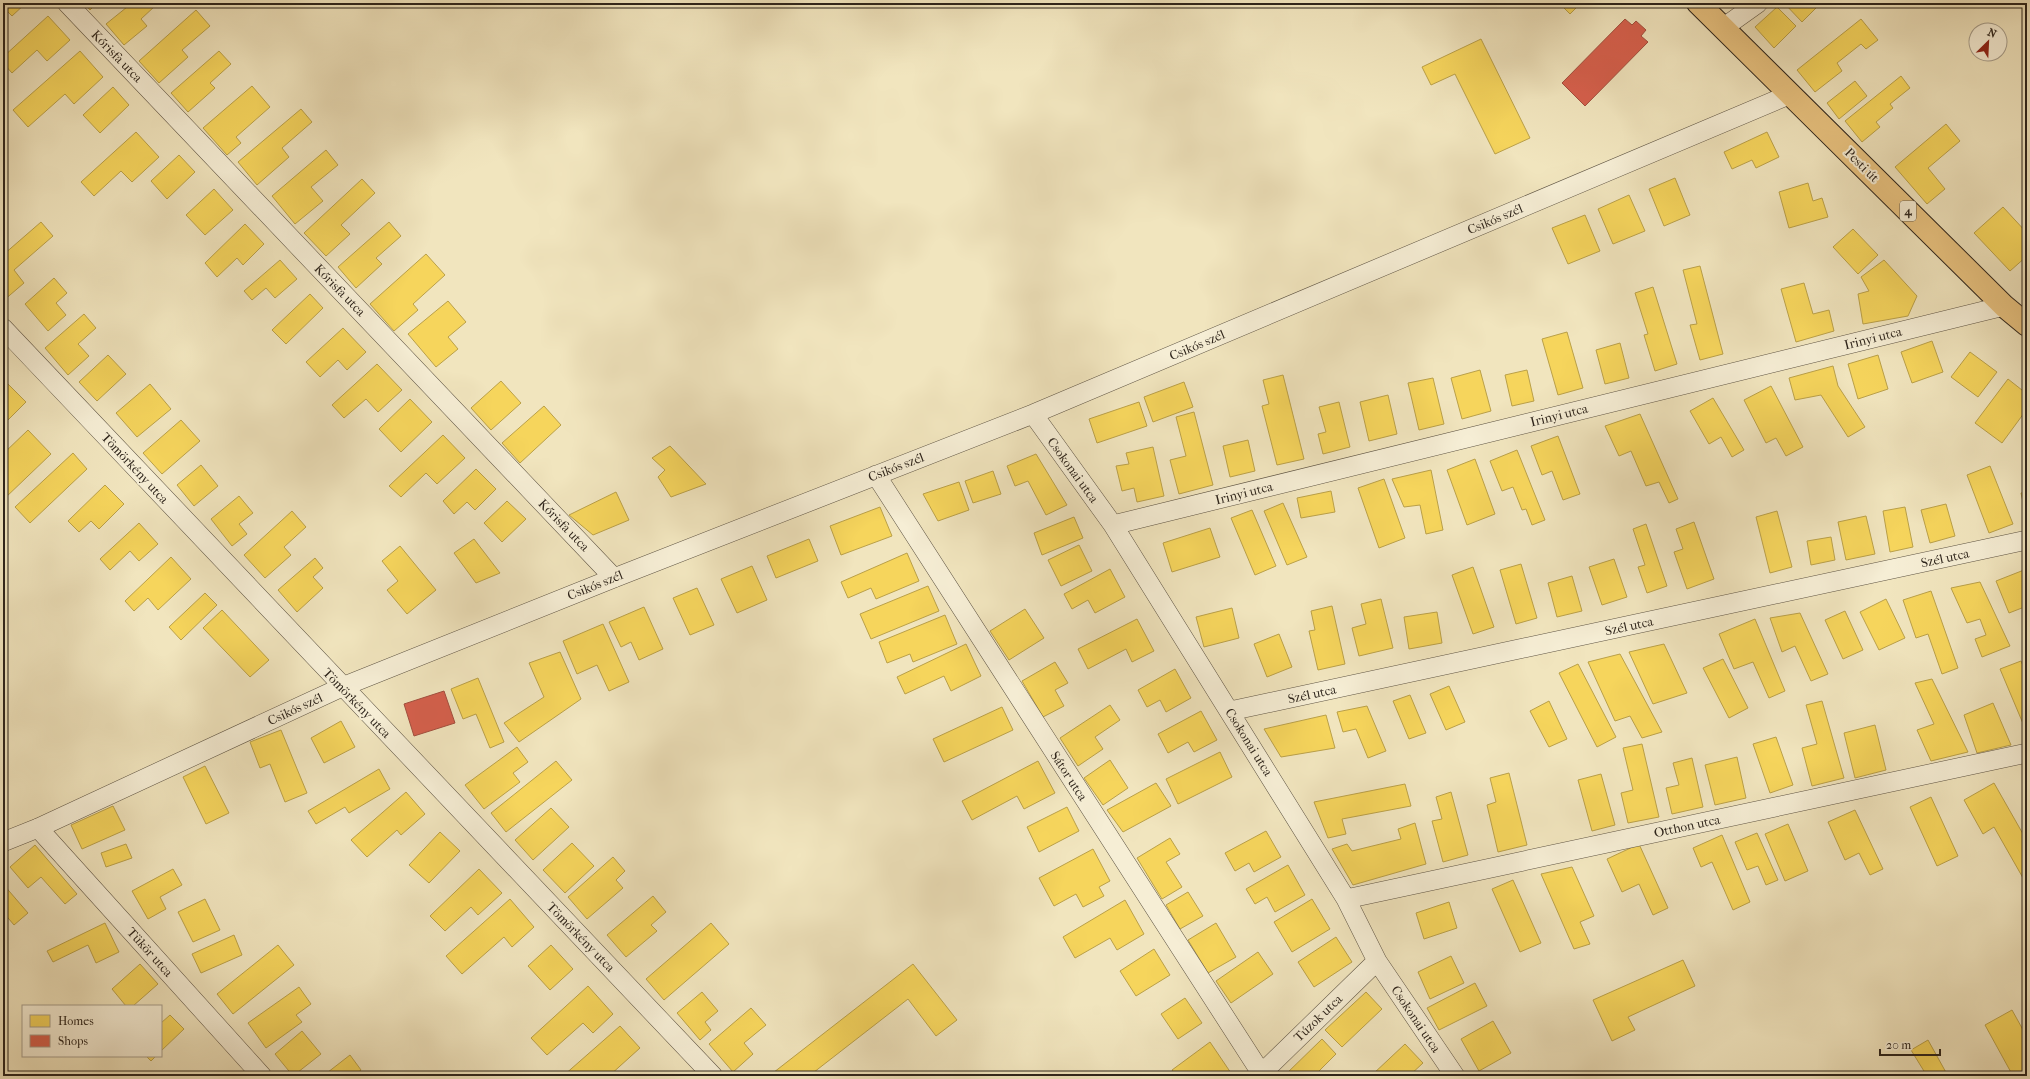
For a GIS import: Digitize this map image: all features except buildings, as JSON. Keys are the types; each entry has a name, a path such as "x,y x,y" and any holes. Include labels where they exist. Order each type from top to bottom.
{"main road":[{"name":"Pesti út","path":"1698,3 1792,94 2004,306 2027,325"}],"street":[{"name":"Kőrisfa utca","path":"67,3 614,578"},
{"path":"1723,28 1758,3"},
{"name":"Csikós szél","path":"3,842 38,828 342,687 614,578 1033,414 1792,94"},
{"name":"Irinyi utca","path":"1113,526 2004,306"},
{"name":"Tömörkény utca","path":"3,328 342,687 713,1076"},
{"name":"Csokonai utca","path":"1033,414 1113,526 1230,711 1346,899 1377,961 1455,1076"},
{"name":"Sátor utca","path":"876,475 1261,1075"},
{"name":"Szél utca","path":"1230,711 2027,540"},
{"name":"Otthon utca","path":"1346,899 2027,752"},
{"name":"Tükör utca","path":"38,828 262,1076"},
{"name":"Túzok utca","path":"1261,1075 1377,961"}]}
